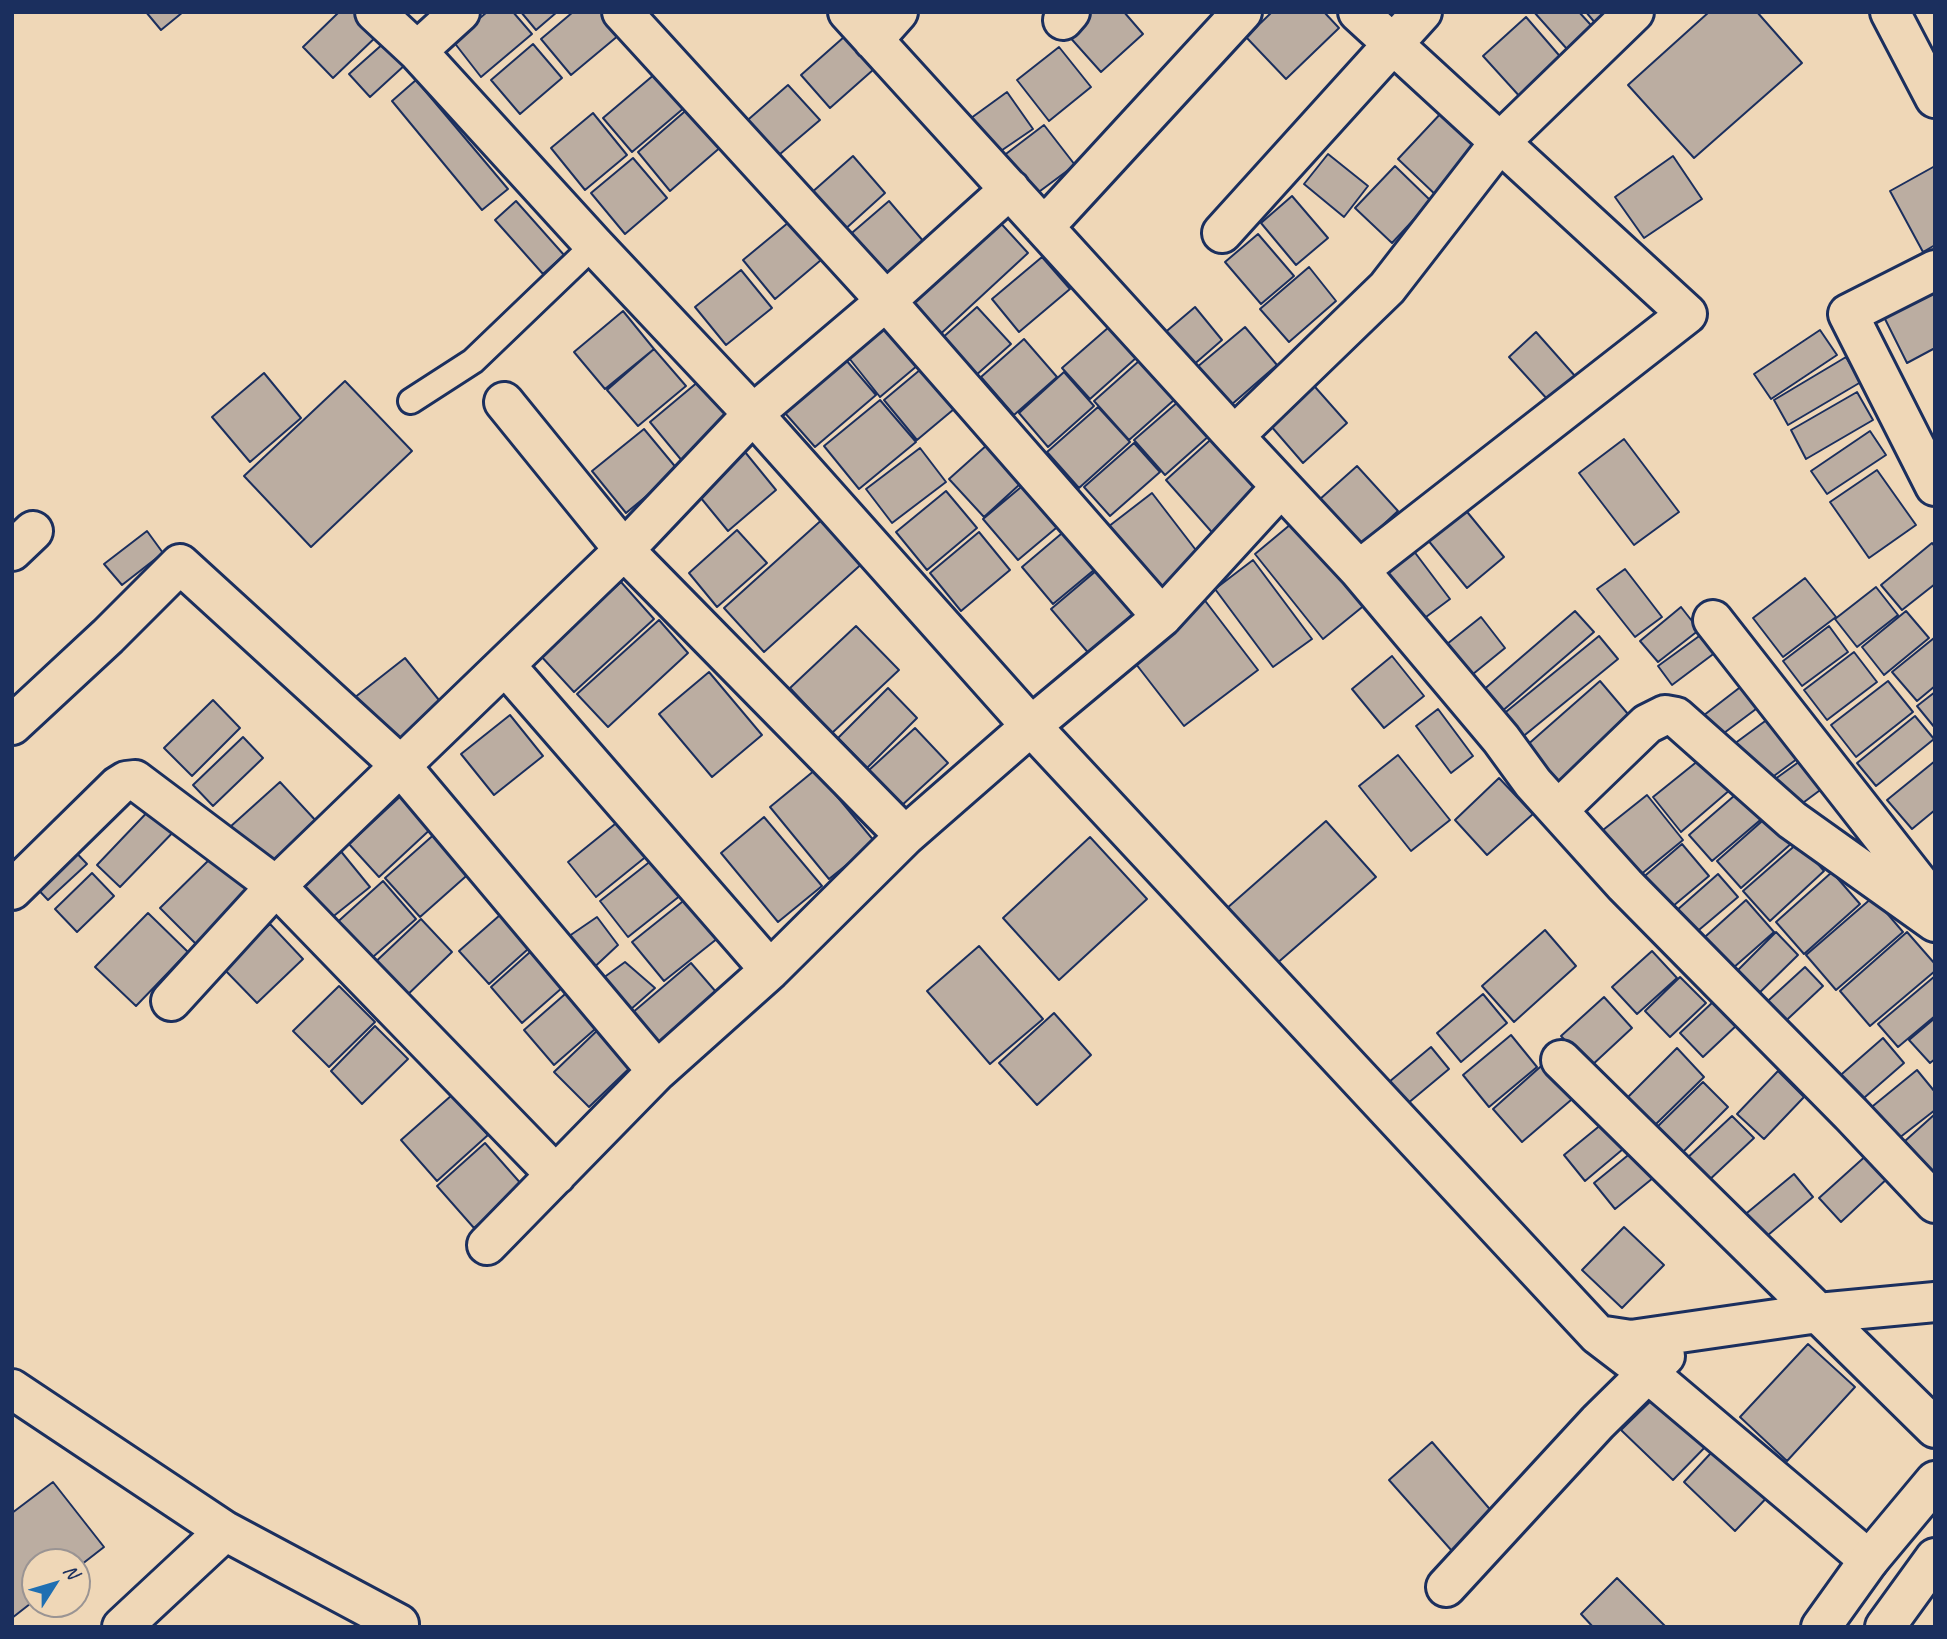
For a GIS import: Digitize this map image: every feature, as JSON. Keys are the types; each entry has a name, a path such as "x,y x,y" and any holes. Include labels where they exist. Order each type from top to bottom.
{"street":[{"path":"375,12 417,51 753,414 1031,726 1598,1335 1649,1374 1869,1560"},
{"path":"417,51 460,12"},
{"path":"622,12 886,301 1162,617"},
{"path":"848,12 1359,570 1502,739 1533,783 1625,885 1935,1203"},
{"path":"873,40 898,12"},
{"path":"1041,224 1057,213 1242,12"},
{"path":"1358,12 1687,314 1359,570"},
{"path":"1222,233 1422,12"},
{"path":"1234,436 1387,288 1500,142 1634,12"},
{"path":"1891,12 1935,98"},
{"path":"171,1001 276,886 624,550 753,414 886,301 1010,189"},
{"path":"1935,270 1847,314 1935,486"},
{"path":"504,402 624,550 905,836"},
{"path":"488,1245 657,1072 770,970 905,836 1162,617 1281,487"},
{"path":"12,725 108,636 180,564 400,765 657,1072"},
{"path":"1713,620 1935,904"},
{"path":"505,664 770,970"},
{"path":"1558,810 1647,724 1665,716 1676,717 1792,820 1935,922"},
{"path":"12,890 118,786 135,780 276,886 556,1175"},
{"path":"1561,1060 1935,1428"},
{"path":"1598,1335 1631,1340 1818,1313 1935,1302"},
{"path":"1446,1587 1598,1422 1649,1374 1688,1331"},
{"path":"12,1390 225,1531 401,1626"},
{"path":"1821,1627 1869,1560 1935,1481"},
{"path":"122,1627 225,1531"},
{"path":"1885,1627 1935,1558"}],"lane":[{"path":"411,401 473,361 594,245"}],"building":[{"path":"146,12 183,12 161,30"},
{"path":"339,12 359,12 379,34 333,78 303,47"},
{"path":"487,12 513,12 532,34 481,77 453,41"},
{"path":"521,12 557,12 536,30"},
{"path":"573,12 609,12 625,30 571,75 541,39"},
{"path":"1091,12 1124,12 1143,34 1101,72 1067,34"},
{"path":"1272,12 1324,12 1339,28 1286,79 1246,37"},
{"path":"1534,12 1579,12 1600,35 1575,58"},
{"path":"1586,12 1622,12 1601,30"},
{"path":"1709,12 1757,12 1802,63 1694,158 1628,85"},
{"path":"1526,17 1564,61 1522,99 1483,56"},
{"path":"853,29 882,62 830,108 801,75"},
{"path":"385,42 406,64 370,97 349,74"},
{"path":"533,44 562,78 520,114 491,80"},
{"path":"1059,47 1091,87 1049,121 1017,80"},
{"path":"662,68 691,102 632,152 603,118"},
{"path":"416,80 508,189 482,210 392,101"},
{"path":"788,85 820,120 773,160 742,125"},
{"path":"1007,92 1033,129 992,157 967,121"},
{"path":"698,100 730,139 670,191 638,152"},
{"path":"1444,110 1485,149 1439,198 1398,159"},
{"path":"593,113 627,155 585,190 551,148"},
{"path":"1044,125 1075,165 1024,203 994,163"},
{"path":"1328,154 1368,186 1344,217 1304,184"},
{"path":"853,156 885,193 842,232 810,194"},
{"path":"1673,156 1702,199 1644,238 1615,197"},
{"path":"633,158 667,198 625,234 591,193"},
{"path":"1395,166 1431,201 1392,243 1355,208"},
{"path":"1935,166 1935,245 1923,252 1890,191"},
{"path":"1292,196 1328,238 1296,265 1261,223"},
{"path":"516,201 564,255 543,274 495,220"},
{"path":"889,201 924,242 880,279 846,238"},
{"path":"996,218 1028,253 934,340 902,305"},
{"path":"789,222 821,260 775,299 743,260"},
{"path":"1258,234 1294,276 1261,304 1225,262"},
{"path":"1042,257 1070,289 1019,332 992,299"},
{"path":"1309,267 1336,301 1289,342 1260,309"},
{"path":"741,270 772,308 726,345 695,307"},
{"path":"1935,291 1935,348 1907,363 1884,317"},
{"path":"977,307 1011,344 974,377 940,340"},
{"path":"1195,307 1222,340 1183,374 1155,341"},
{"path":"623,311 654,349 605,389 574,352"},
{"path":"890,317 924,360 880,397 845,353"},
{"path":"1109,327 1136,358 1090,399 1062,368"},
{"path":"1245,327 1277,365 1223,412 1190,373"},
{"path":"1820,330 1837,355 1771,399 1754,374"},
{"path":"1536,332 1575,376 1548,400 1509,357"},
{"path":"1024,339 1057,377 1014,415 981,377"},
{"path":"654,349 686,386 638,426 607,390"},
{"path":"1846,357 1861,382 1788,425 1774,400"},
{"path":"933,359 966,399 917,440 884,400"},
{"path":"846,360 876,395 815,447 785,413"},
{"path":"1139,361 1174,400 1129,440 1094,401"},
{"path":"1064,372 1094,406 1048,447 1019,413"},
{"path":"264,373 301,418 250,462 212,417"},
{"path":"1308,379 1347,423 1303,463 1264,418"},
{"path":"345,381 412,451 311,547 244,476"},
{"path":"699,381 732,422 683,462 650,422"},
{"path":"1857,392 1873,420 1806,459 1791,430"},
{"path":"880,400 916,442 859,489 824,446"},
{"path":"1179,401 1210,435 1165,475 1134,440"},
{"path":"1098,407 1130,442 1079,488 1047,452"},
{"path":"644,429 678,470 626,513 592,471"},
{"path":"1870,431 1886,455 1827,494 1811,471"},
{"path":"1218,433 1270,492 1217,538 1166,480"},
{"path":"997,436 1031,474 984,517 949,479"},
{"path":"1624,439 1679,512 1634,545 1579,473"},
{"path":"1134,443 1160,472 1110,516 1084,487"},
{"path":"920,448 946,482 892,523 866,489"},
{"path":"745,452 776,490 728,531 696,492"},
{"path":"1357,466 1398,511 1360,546 1319,500"},
{"path":"1877,470 1916,525 1869,558 1830,502"},
{"path":"1033,477 1068,518 1018,560 983,519"},
{"path":"946,491 977,528 927,570 896,532"},
{"path":"1152,493 1202,558 1154,594 1104,530"},
{"path":"1459,502 1504,557 1467,588 1423,534"},
{"path":"1303,514 1372,599 1323,639 1255,554"},
{"path":"826,516 866,560 764,652 724,608"},
{"path":"1074,523 1106,560 1053,604 1022,567"},
{"path":"737,530 767,563 717,607 689,573"},
{"path":"147,531 163,553 122,585 104,564"},
{"path":"979,532 1010,570 961,611 930,573"},
{"path":"1932,543 1935,547 1935,584 1902,610 1881,585"},
{"path":"1410,546 1450,599 1414,626 1375,572"},
{"path":"1253,560 1312,639 1273,667 1215,589"},
{"path":"1103,565 1142,611 1091,656 1051,609"},
{"path":"1625,569 1662,617 1635,637 1597,589"},
{"path":"1805,578 1836,617 1783,657 1753,618"},
{"path":"621,582 654,619 574,692 540,655"},
{"path":"1876,587 1898,615 1857,647 1835,619"},
{"path":"1203,598 1258,670 1184,726 1129,655"},
{"path":"1681,607 1699,630 1658,662 1640,641"},
{"path":"1575,611 1594,632 1493,719 1474,698"},
{"path":"1906,611 1929,638 1884,675 1862,647"},
{"path":"1481,617 1505,648 1462,683 1437,652"},
{"path":"659,620 688,653 608,727 577,694"},
{"path":"856,626 899,670 832,733 790,688"},
{"path":"1829,626 1848,652 1802,686 1783,661"},
{"path":"1702,634 1716,652 1672,685 1658,666"},
{"path":"1599,636 1618,659 1515,743 1496,720"},
{"path":"1934,638 1935,686 1917,701 1892,672"},
{"path":"1854,652 1877,682 1827,720 1804,690"},
{"path":"1392,656 1424,696 1384,728 1352,689"},
{"path":"405,658 443,705 391,746 354,698"},
{"path":"709,672 762,735 712,777 659,714"},
{"path":"1600,681 1639,727 1563,793 1525,747"},
{"path":"1888,681 1913,712 1856,757 1831,725"},
{"path":"1743,685 1760,706 1716,739 1699,719"},
{"path":"888,688 917,718 867,768 838,738"},
{"path":"1935,692 1935,728 1917,706"},
{"path":"213,700 240,728 192,776 164,748"},
{"path":"1438,709 1473,756 1451,773 1416,726"},
{"path":"510,715 543,756 494,795 461,754"},
{"path":"1772,716 1801,756 1759,787 1730,747"},
{"path":"1915,716 1934,739 1876,786 1857,763"},
{"path":"915,728 948,763 900,807 868,771"},
{"path":"243,737 263,758 213,806 193,785"},
{"path":"1398,755 1450,820 1411,851 1359,786"},
{"path":"1704,756 1731,789 1681,832 1653,797"},
{"path":"1807,756 1827,785 1792,811 1771,782"},
{"path":"1935,761 1935,810 1912,829 1887,800"},
{"path":"815,770 875,842 829,879 770,807"},
{"path":"1499,778 1533,814 1487,855 1455,820"},
{"path":"280,782 317,822 267,868 230,827"},
{"path":"1742,789 1765,816 1712,861 1689,835"},
{"path":"404,793 435,825 379,877 349,844"},
{"path":"1647,795 1683,840 1639,876 1603,830"},
{"path":"156,803 180,825 120,887 97,865"},
{"path":"1769,815 1793,842 1741,888 1717,861"},
{"path":"764,817 822,886 778,922 721,853"},
{"path":"620,820 648,855 596,897 568,862"},
{"path":"1326,821 1376,877 1275,965 1226,909"},
{"path":"438,831 473,870 420,917 385,878"},
{"path":"1090,837 1147,899 1059,980 1003,918"},
{"path":"1799,842 1824,871 1770,921 1743,891"},
{"path":"68,844 87,864 48,900 29,880"},
{"path":"1682,844 1709,876 1660,917 1633,886"},
{"path":"339,849 370,887 320,927 290,890"},
{"path":"213,856 251,893 198,946 160,908"},
{"path":"652,860 681,895 628,937 600,901"},
{"path":"1832,872 1860,904 1804,954 1776,922"},
{"path":"92,873 114,896 77,932 55,909"},
{"path":"1718,874 1738,897 1687,940 1668,918"},
{"path":"383,881 416,919 365,964 332,927"},
{"path":"1873,897 1903,932 1836,990 1806,955"},
{"path":"687,898 718,938 664,981 632,942"},
{"path":"1746,900 1774,932 1724,976 1696,945"},
{"path":"508,908 537,941 489,984 459,951"},
{"path":"148,913 188,952 136,1006 95,967"},
{"path":"597,917 618,945 587,974 559,943"},
{"path":"421,919 452,952 401,1001 369,968"},
{"path":"270,924 303,959 257,1003 223,968"},
{"path":"1545,930 1576,966 1514,1022 1482,986"},
{"path":"1776,932 1798,955 1752,1000 1731,977"},
{"path":"1907,932 1935,964 1935,971 1870,1026 1840,991"},
{"path":"539,944 571,980 522,1023 491,987"},
{"path":"979,946 1043,1019 990,1064 927,991"},
{"path":"1652,951 1677,978 1637,1014 1612,987"},
{"path":"625,962 655,988 622,1017 595,984"},
{"path":"691,963 723,1000 656,1056 625,1019"},
{"path":"1805,967 1823,986 1776,1030 1758,1010"},
{"path":"1935,976 1935,1016 1898,1047 1878,1024"},
{"path":"1680,977 1706,1003 1670,1037 1645,1011"},
{"path":"339,986 375,1022 329,1067 293,1031"},
{"path":"572,988 602,1023 554,1065 524,1030"},
{"path":"1483,994 1507,1023 1461,1062 1437,1033"},
{"path":"1604,997 1632,1028 1590,1067 1561,1036"},
{"path":"1714,1001 1737,1025 1703,1057 1680,1033"},
{"path":"1054,1013 1091,1055 1037,1105 999,1063"},
{"path":"1935,1018 1935,1059 1930,1063 1909,1040"},
{"path":"604,1024 639,1059 589,1107 554,1072"},
{"path":"375,1026 408,1059 362,1104 331,1071"},
{"path":"1511,1035 1537,1067 1489,1107 1463,1075"},
{"path":"1883,1038 1904,1063 1857,1104 1835,1080"},
{"path":"1431,1047 1449,1069 1401,1109 1383,1087"},
{"path":"1677,1048 1704,1077 1654,1126 1627,1098"},
{"path":"1548,1060 1578,1094 1522,1142 1493,1109"},
{"path":"1917,1070 1935,1092 1935,1110 1894,1142 1868,1110"},
{"path":"1778,1071 1804,1097 1764,1139 1737,1114"},
{"path":"1703,1082 1728,1107 1678,1157 1653,1131"},
{"path":"452,1095 488,1135 437,1181 401,1140"},
{"path":"1935,1114 1935,1175 1905,1141"},
{"path":"1732,1116 1754,1138 1706,1183 1685,1160"},
{"path":"1608,1119 1629,1144 1585,1181 1564,1155"},
{"path":"485,1143 523,1186 474,1228 437,1186"},
{"path":"1632,1152 1653,1178 1615,1209 1594,1183"},
{"path":"1869,1153 1890,1176 1841,1222 1819,1198"},
{"path":"1794,1174 1813,1197 1761,1241 1742,1217"},
{"path":"1624,1227 1664,1265 1622,1308 1582,1270"},
{"path":"1808,1344 1855,1387 1787,1461 1740,1417"},
{"path":"1661,1391 1711,1441 1673,1480 1621,1430"},
{"path":"1723,1440 1775,1489 1735,1531 1684,1482"},
{"path":"1432,1442 1494,1514 1452,1551 1389,1480"},
{"path":"53,1482 104,1547 91,1557 91,1548 21,1548 21,1611 12,1618 12,1513"},
{"path":"1617,1578 1666,1627 1593,1627 1581,1614"}]}
